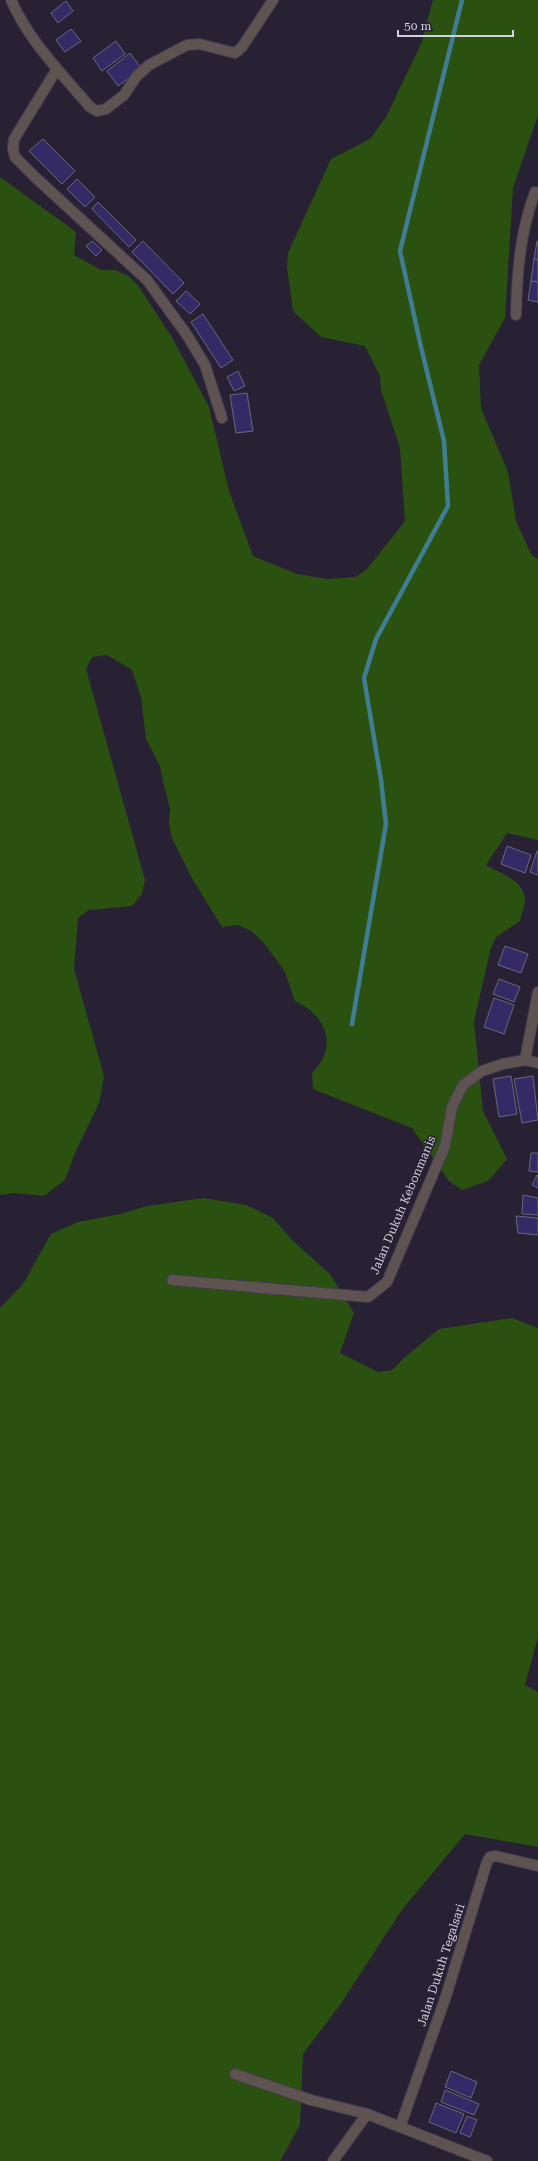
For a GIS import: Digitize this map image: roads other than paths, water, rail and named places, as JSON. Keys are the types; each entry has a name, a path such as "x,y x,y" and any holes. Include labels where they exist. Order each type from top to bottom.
{"street":[{"path":"11,0 31,35 57,69 90,107 97,111 106,109 124,95 136,77 149,65 187,45 199,44 235,53 242,47 273,0"},
{"path":"57,69 14,139 12,149 15,157 147,280 187,335 205,365 222,418"},
{"path":"516,315 517,271 521,242 525,219 537,190"},
{"path":"525,1060 538,992"},
{"name":"Jalan Dukuh Kebonmanis","path":"172,1280 368,1297 387,1282 445,1146 452,1107 464,1085 482,1071 503,1064 525,1060 538,1063"},
{"name":"Jalan Dukuh Tegalsari","path":"400,2127 446,1996 487,1862 490,1857 496,1856 538,1866"},
{"path":"235,2074 311,2100 366,2114 487,2161"},
{"path":"333,2161 366,2114"}],"waterway":[{"path":"352,1024 386,824 381,780 364,678 376,639 448,506 444,441 400,251 462,0"}]}
